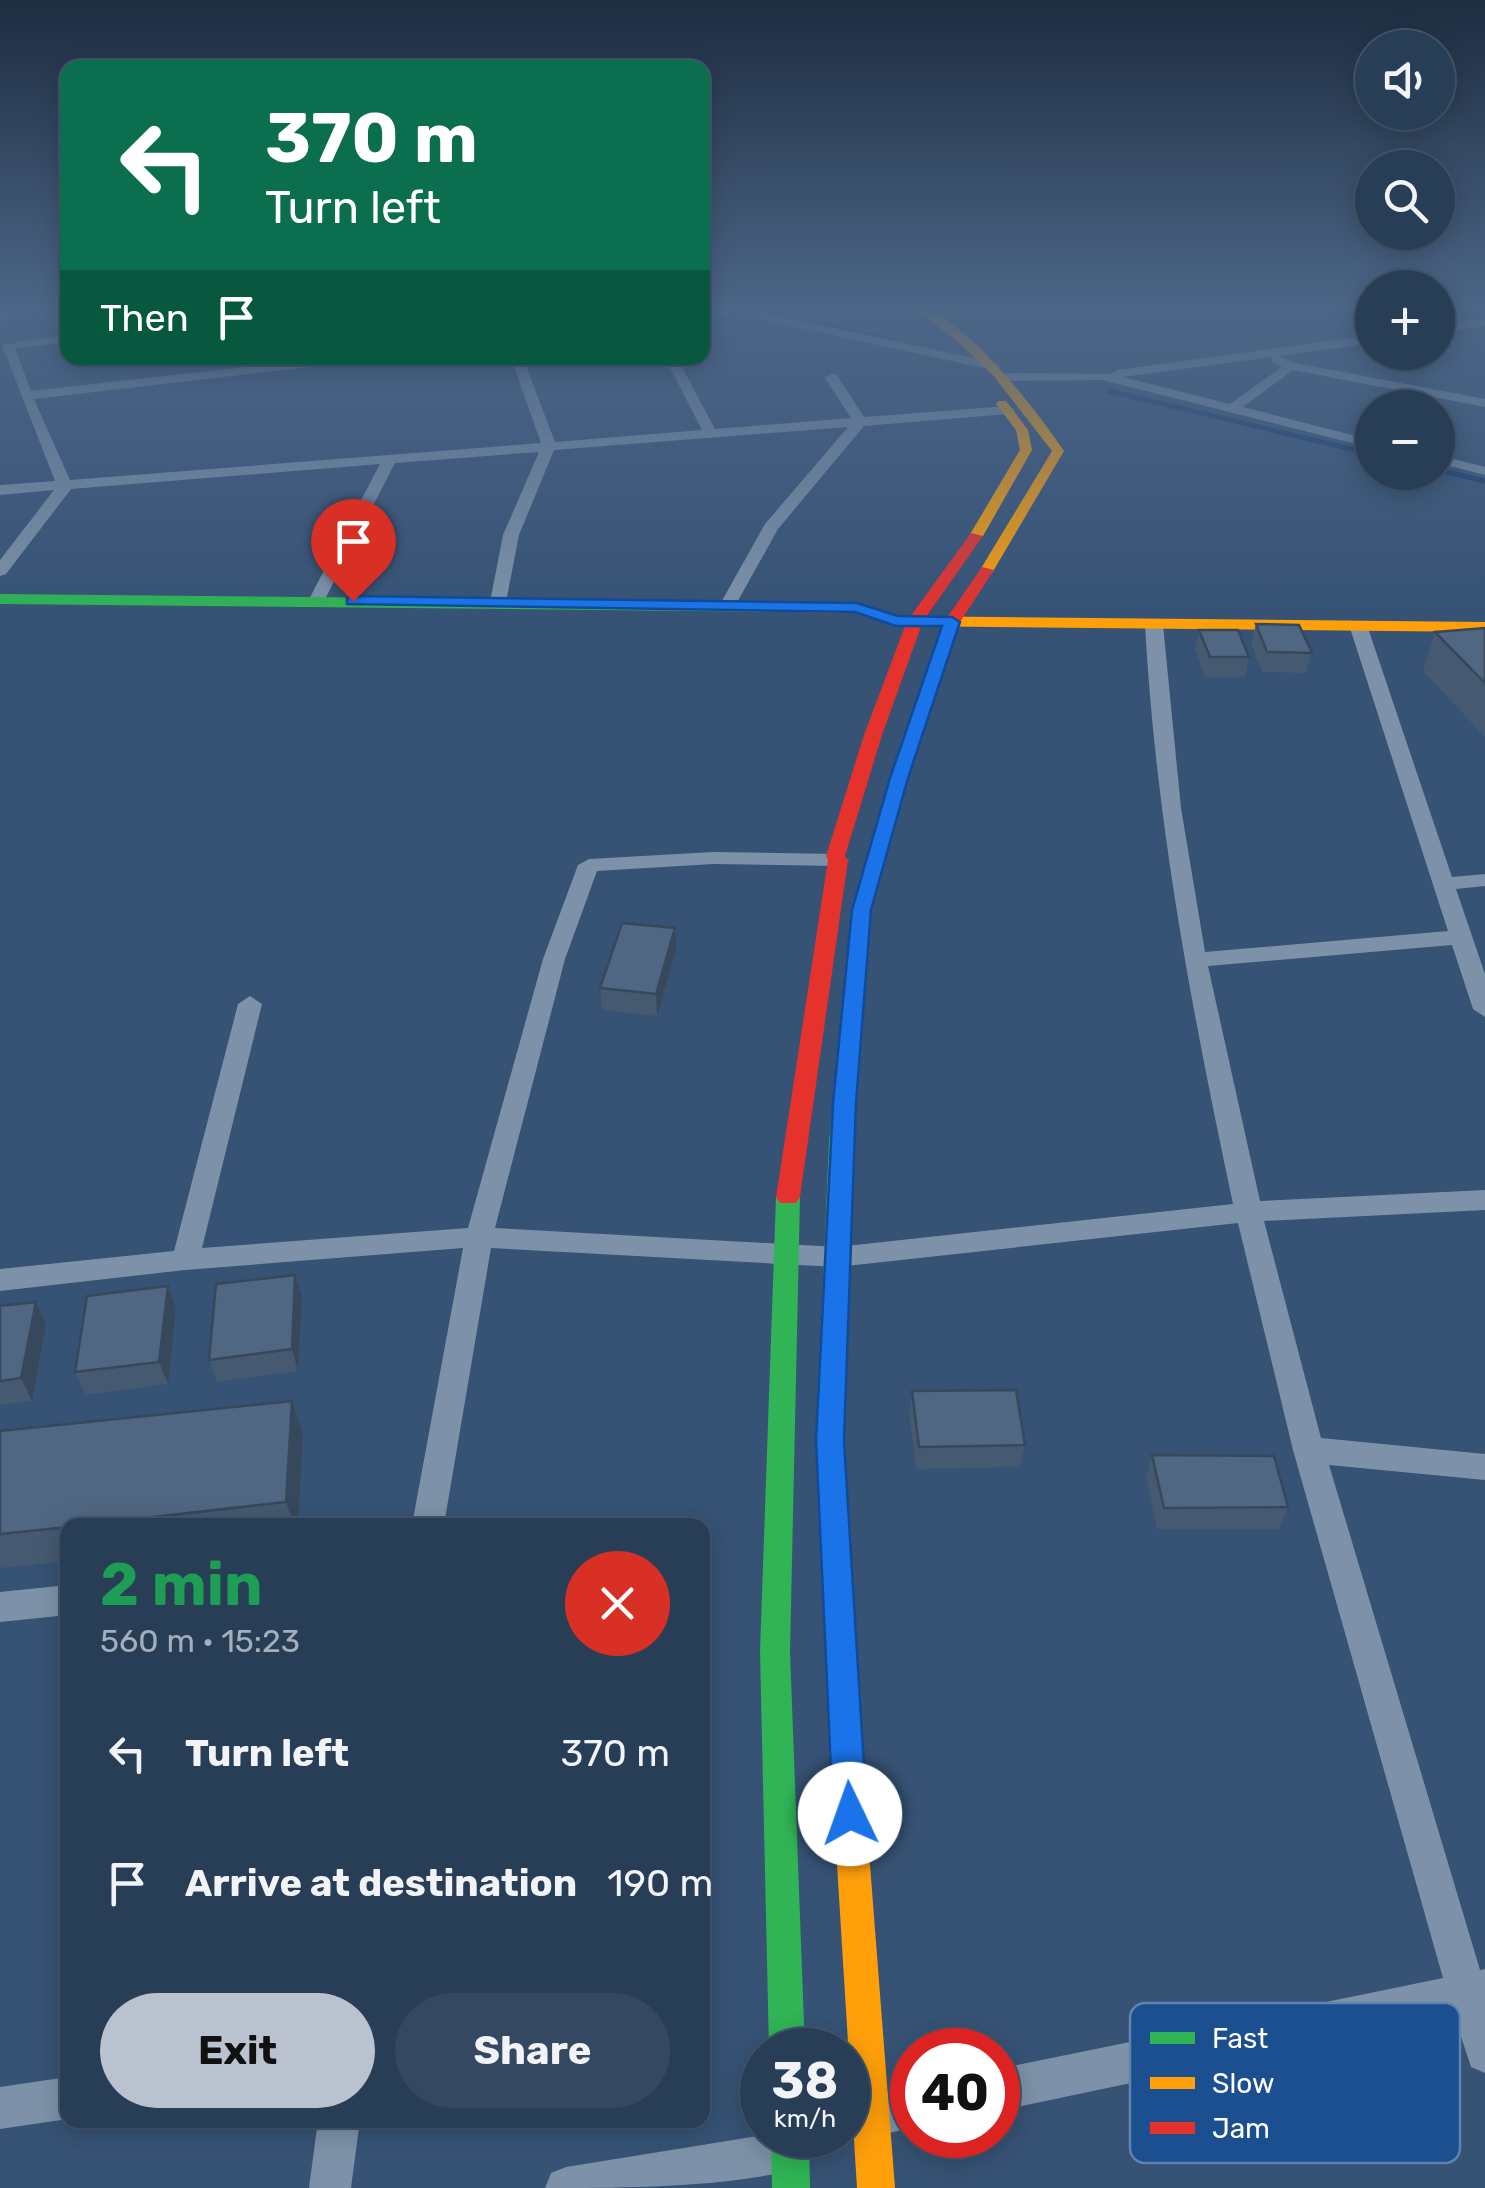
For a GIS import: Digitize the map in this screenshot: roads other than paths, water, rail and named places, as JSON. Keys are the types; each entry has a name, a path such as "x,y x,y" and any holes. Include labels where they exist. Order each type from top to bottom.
{"street":[{"path":"33,411 65,486"},
{"path":"498,602 512,535 548,444 537,411"},
{"path":"699,411 710,432"},
{"path":"854,411 860,421"},
{"path":"0,490 993,411"},
{"path":"786,2028 776,1651 789,1174 838,860 835,856 906,621 964,556 1026,450 1022,430 1009,411"},
{"path":"865,2028 830,1441 841,1142 862,910 899,778 952,622 1016,526 1058,451 1032,411"},
{"path":"1236,411 1355,440"},
{"path":"727,606 772,526 860,421"},
{"path":"316,601 389,461"},
{"path":"1455,464 1485,471"},
{"path":"0,571 65,486"},
{"path":"0,600 857,608 906,621 1485,627"},
{"path":"0,618 310,618 853,630 906,621"},
{"path":"1154,625 1158,727 1193,960 1248,1212 1308,1450 1476,1990 1485,2053"},
{"path":"1359,628 1485,1009"},
{"path":"429,1518 480,1238 554,959 589,865 713,858 838,860"},
{"path":"1444,884 1485,880"},
{"path":"1193,960 1462,937"},
{"path":"185,1260 250,1004"},
{"path":"0,1280 185,1260 480,1238 837,1257 1248,1212 1485,1200"},
{"path":"1308,1450 1485,1468"},
{"path":"0,1607 60,1601"},
{"path":"1414,2003 1476,1990"},
{"path":"1020,2085 1130,2062"},
{"path":"0,2108 60,2099"},
{"path":"876,2188 870,2116 890,2112"},
{"path":"330,2188 339,2128"},
{"path":"566,2188 790,2158"}],"waterway":[{"path":"1193,411 1355,450"},
{"path":"1455,474 1485,481"}]}
